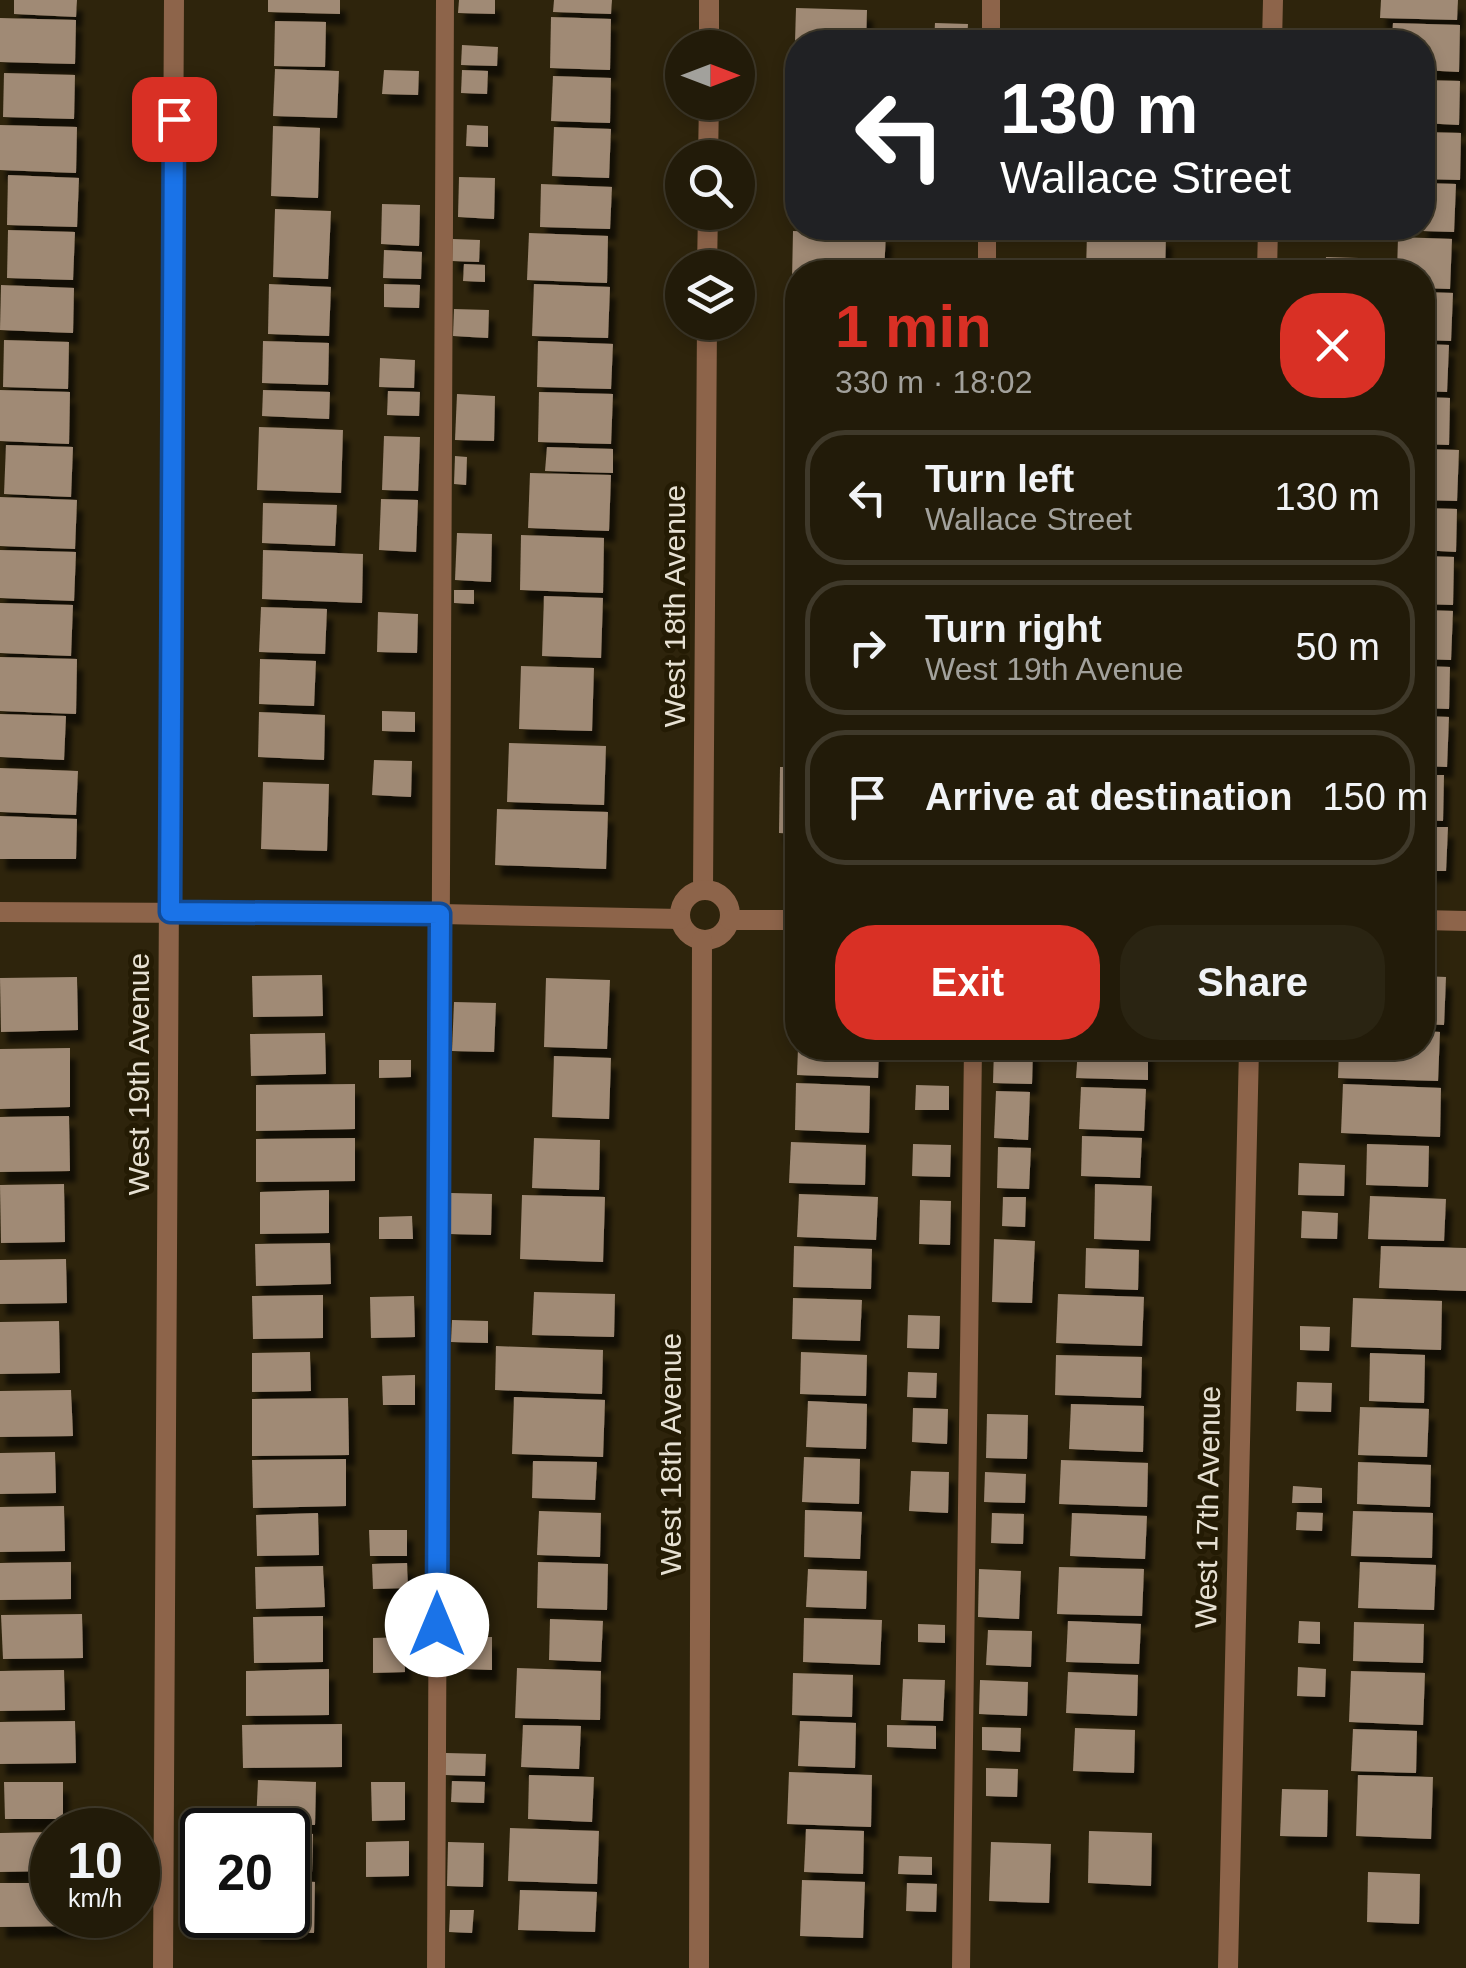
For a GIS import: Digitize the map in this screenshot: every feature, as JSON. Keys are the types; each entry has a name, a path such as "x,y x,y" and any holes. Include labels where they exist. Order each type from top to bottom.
{"street":[{"name":"West 19th Avenue","path":"163,1968 174,0"},
{"path":"709,30 710,0"},
{"path":"1272,30 1273,0"},
{"name":"West 18th Avenue","path":"702,890 707,340"},
{"path":"702,890 718,892 728,904 728,927 717,938 702,940 687,934 680,919 682,903 702,890"},
{"path":"0,912 680,919"},
{"path":"730,920 785,920"},
{"path":"1435,920 1466,921"},
{"name":"West 18th Avenue","path":"699,1968 702,940"},
{"name":"West 17th Avenue","path":"1228,1968 1249,1060"}],"lane":[{"path":"436,1968 445,0"},
{"path":"991,30 992,0"},
{"path":"961,1968 974,1060"}],"building":[{"path":"14,0 77,0 76,17 14,14"},
{"path":"268,0 340,0 340,14 268,12"},
{"path":"459,0 495,0 495,14 458,13"},
{"path":"554,0 612,0 611,14 553,12"},
{"path":"1381,0 1458,0 1457,20 1380,18"},
{"path":"796,8 867,10 866,30 795,30"},
{"path":"551,17 611,19 610,70 550,68"},
{"path":"0,18 76,20 75,64 0,62"},
{"path":"275,21 326,22 325,67 274,66"},
{"path":"935,23 968,24 968,30 935,30"},
{"path":"1393,23 1460,25 1459,72 1435,71 1435,30 1393,30"},
{"path":"462,45 498,47 497,66 461,65"},
{"path":"275,69 339,71 337,118 273,116"},
{"path":"384,70 419,71 418,95 382,94"},
{"path":"462,70 488,71 487,94 461,93"},
{"path":"4,73 75,75 74,119 3,117"},
{"path":"553,76 611,78 610,123 551,121"},
{"path":"1435,80 1460,81 1459,125 1435,124"},
{"path":"0,125 77,127 76,173 0,170"},
{"path":"467,125 488,126 488,147 466,146"},
{"path":"273,126 320,128 318,198 271,196"},
{"path":"554,127 611,129 609,178 552,176"},
{"path":"1435,132 1461,133 1460,180 1435,179"},
{"path":"8,175 79,178 77,227 7,225"},
{"path":"459,177 495,178 494,219 458,217"},
{"path":"1435,183 1456,184 1454,232 1435,231"},
{"path":"541,184 612,187 610,229 540,227"},
{"path":"382,204 420,205 419,246 381,244"},
{"path":"275,209 331,211 328,279 273,277"},
{"path":"8,230 75,232 73,280 7,278"},
{"path":"529,233 608,236 607,283 527,280"},
{"path":"453,239 480,240 479,262 452,261"},
{"path":"1452,239 1450,289 1435,288 1435,260 1397,260 1398,240"},
{"path":"793,240 886,240 885,260 792,260"},
{"path":"1087,240 1166,240 1165,260 1086,260"},
{"path":"384,250 422,252 421,279 383,278"},
{"path":"1326,257 1359,258 1359,260 1326,260"},
{"path":"464,264 485,265 485,282 463,281"},
{"path":"269,284 331,287 329,336 268,334"},
{"path":"384,284 420,285 419,308 384,307"},
{"path":"534,284 610,287 608,338 532,336"},
{"path":"1,285 74,288 73,333 0,330"},
{"path":"1435,292 1453,293 1451,341 1435,340"},
{"path":"454,309 489,310 488,338 453,336"},
{"path":"4,340 69,342 68,389 3,387"},
{"path":"263,341 329,343 328,385 262,383"},
{"path":"538,341 613,344 611,389 537,387"},
{"path":"1435,344 1449,345 1447,392 1435,392"},
{"path":"380,358 415,360 414,388 379,387"},
{"path":"0,390 70,392 69,444 0,441"},
{"path":"263,390 330,392 329,419 262,416"},
{"path":"388,391 420,392 419,416 387,415"},
{"path":"539,392 613,394 611,444 538,442"},
{"path":"457,394 495,396 494,441 455,440"},
{"path":"1435,397 1450,398 1449,445 1435,444"},
{"path":"259,427 343,430 341,493 257,490"},
{"path":"384,436 420,437 418,491 382,490"},
{"path":"6,445 73,447 71,497 4,494"},
{"path":"547,447 613,449 613,473 545,471"},
{"path":"1435,449 1459,450 1457,501 1435,500"},
{"path":"455,456 467,457 466,485 454,484"},
{"path":"530,473 611,475 609,531 528,528"},
{"path":"0,497 77,500 75,549 0,546"},
{"path":"381,499 418,500 416,552 379,550"},
{"path":"263,503 337,505 335,546 262,543"},
{"path":"1435,508 1457,509 1456,552 1435,551"},
{"path":"457,533 492,534 491,582 455,580"},
{"path":"521,535 604,538 603,593 520,590"},
{"path":"0,550 76,552 74,601 0,598"},
{"path":"263,550 363,554 362,603 262,599"},
{"path":"1435,556 1454,557 1453,605 1435,604"},
{"path":"454,590 474,590 474,604 454,603"},
{"path":"544,596 603,598 601,658 542,656"},
{"path":"0,603 73,605 71,656 0,653"},
{"path":"261,607 327,609 325,654 259,652"},
{"path":"1435,610 1453,611 1451,660 1435,659"},
{"path":"378,612 418,614 417,653 377,652"},
{"path":"0,657 77,659 76,714 0,711"},
{"path":"260,659 316,661 314,706 259,704"},
{"path":"521,666 594,668 592,731 519,729"},
{"path":"1435,666 1450,667 1449,709 1435,708"},
{"path":"382,711 415,712 415,732 382,731"},
{"path":"259,712 325,715 324,760 258,757"},
{"path":"0,714 66,716 64,760 0,757"},
{"path":"1435,716 1449,717 1447,767 1435,767"},
{"path":"509,743 606,746 604,805 507,802"},
{"path":"374,760 412,761 411,797 372,795"},
{"path":"780,767 785,767 785,833 779,833"},
{"path":"0,768 78,771 76,815 0,812"},
{"path":"1435,775 1444,775 1443,821 1435,821"},
{"path":"263,782 329,784 327,851 261,849"},
{"path":"497,809 608,812 606,869 495,865"},
{"path":"0,816 77,819 76,859 0,859"},
{"path":"1435,827 1448,827 1446,871 1435,871"},
{"path":"322,975 323,1016 253,1017 252,976"},
{"path":"77,977 78,1030 1,1032 0,978"},
{"path":"1435,977 1446,977 1444,1025 1435,1025"},
{"path":"546,978 610,980 607,1049 544,1047"},
{"path":"454,1002 496,1003 494,1052 452,1051"},
{"path":"1435,1032 1440,1032 1438,1081 1338,1078 1339,1060 1435,1060"},
{"path":"325,1033 326,1074 251,1076 250,1034"},
{"path":"70,1048 70,1107 0,1109 0,1049"},
{"path":"554,1056 611,1058 609,1119 552,1117"},
{"path":"379,1060 411,1060 411,1077 379,1078"},
{"path":"798,1060 879,1060 878,1078 797,1075"},
{"path":"994,1060 1033,1060 1032,1084 993,1083"},
{"path":"1077,1060 1148,1060 1148,1080 1076,1078"},
{"path":"796,1083 870,1086 869,1133 795,1130"},
{"path":"355,1084 355,1129 256,1131 256,1085"},
{"path":"1343,1084 1441,1088 1440,1137 1341,1133"},
{"path":"916,1085 949,1086 949,1110 915,1110"},
{"path":"1081,1087 1146,1089 1144,1131 1079,1129"},
{"path":"996,1091 1030,1092 1028,1140 994,1138"},
{"path":"69,1116 70,1171 0,1172 0,1117"},
{"path":"1082,1136 1142,1138 1140,1178 1081,1176"},
{"path":"355,1138 355,1181 256,1182 256,1139"},
{"path":"534,1138 600,1140 599,1190 532,1188"},
{"path":"791,1142 866,1145 865,1185 789,1183"},
{"path":"913,1144 951,1145 950,1177 912,1176"},
{"path":"1367,1144 1429,1146 1428,1187 1366,1185"},
{"path":"998,1147 1031,1148 1029,1189 997,1188"},
{"path":"1299,1163 1345,1165 1344,1196 1298,1195"},
{"path":"64,1184 65,1242 1,1243 0,1185"},
{"path":"1095,1184 1152,1186 1150,1241 1094,1239"},
{"path":"329,1190 329,1233 260,1234 260,1192"},
{"path":"451,1193 492,1194 491,1235 450,1234"},
{"path":"799,1194 878,1197 876,1240 797,1237"},
{"path":"522,1195 605,1197 603,1262 520,1259"},
{"path":"1370,1196 1446,1199 1444,1241 1368,1239"},
{"path":"1003,1197 1026,1197 1025,1227 1002,1226"},
{"path":"920,1200 951,1201 950,1245 919,1244"},
{"path":"1302,1211 1338,1213 1337,1239 1301,1238"},
{"path":"412,1216 413,1239 379,1239 379,1217"},
{"path":"994,1239 1035,1241 1032,1303 992,1302"},
{"path":"330,1243 331,1284 256,1286 255,1244"},
{"path":"794,1246 872,1249 871,1289 793,1287"},
{"path":"1381,1246 1466,1248 1466,1291 1379,1288"},
{"path":"1086,1248 1139,1250 1138,1290 1085,1288"},
{"path":"66,1259 67,1303 0,1304 0,1260"},
{"path":"534,1292 615,1294 614,1337 532,1335"},
{"path":"1058,1294 1144,1297 1142,1346 1056,1343"},
{"path":"323,1295 323,1338 253,1339 252,1296"},
{"path":"414,1296 415,1337 371,1338 370,1297"},
{"path":"793,1298 862,1300 860,1341 792,1339"},
{"path":"1353,1298 1442,1301 1441,1350 1351,1347"},
{"path":"908,1315 940,1316 939,1349 907,1348"},
{"path":"452,1320 488,1321 488,1343 451,1342"},
{"path":"59,1321 60,1373 0,1374 0,1322"},
{"path":"1300,1326 1330,1327 1329,1351 1300,1350"},
{"path":"496,1346 603,1350 602,1394 495,1390"},
{"path":"310,1352 311,1391 252,1392 252,1353"},
{"path":"801,1352 867,1355 866,1396 800,1394"},
{"path":"1370,1353 1425,1355 1424,1403 1369,1401"},
{"path":"1056,1355 1142,1357 1141,1398 1055,1395"},
{"path":"908,1372 937,1373 936,1398 907,1397"},
{"path":"415,1375 415,1405 383,1405 382,1376"},
{"path":"1297,1382 1332,1383 1331,1412 1296,1411"},
{"path":"71,1390 73,1436 0,1437 0,1391"},
{"path":"514,1397 605,1400 603,1457 512,1454"},
{"path":"348,1398 349,1455 252,1456 252,1399"},
{"path":"808,1401 867,1404 866,1449 806,1447"},
{"path":"1071,1404 1144,1406 1143,1452 1069,1449"},
{"path":"1360,1407 1429,1409 1427,1457 1358,1455"},
{"path":"913,1408 948,1409 947,1444 912,1442"},
{"path":"987,1414 1028,1415 1027,1459 986,1458"},
{"path":"55,1452 56,1493 0,1494 0,1453"},
{"path":"804,1457 860,1459 859,1504 802,1502"},
{"path":"346,1459 346,1506 253,1508 252,1460"},
{"path":"1061,1460 1148,1463 1147,1507 1059,1504"},
{"path":"533,1461 597,1462 595,1500 532,1498"},
{"path":"1358,1462 1431,1465 1430,1507 1357,1504"},
{"path":"911,1471 949,1472 948,1513 909,1511"},
{"path":"985,1472 1026,1474 1025,1503 984,1502"},
{"path":"1293,1486 1322,1488 1322,1503 1292,1503"},
{"path":"64,1506 65,1551 0,1552 0,1507"},
{"path":"805,1510 862,1512 860,1559 804,1557"},
{"path":"539,1511 601,1513 600,1557 537,1555"},
{"path":"1353,1511 1433,1513 1432,1558 1351,1556"},
{"path":"1297,1512 1323,1513 1322,1531 1296,1530"},
{"path":"318,1513 319,1555 257,1556 256,1515"},
{"path":"992,1513 1024,1514 1023,1544 991,1543"},
{"path":"1072,1513 1147,1516 1145,1559 1070,1556"},
{"path":"369,1530 407,1530 407,1556 370,1556"},
{"path":"71,1562 71,1599 0,1600 0,1563"},
{"path":"538,1562 608,1564 607,1610 537,1608"},
{"path":"1360,1562 1436,1565 1434,1610 1358,1608"},
{"path":"407,1563 408,1588 373,1589 372,1564"},
{"path":"323,1566 325,1607 256,1609 255,1567"},
{"path":"1059,1567 1144,1569 1142,1616 1057,1614"},
{"path":"808,1569 867,1571 866,1609 806,1607"},
{"path":"979,1569 1021,1571 1019,1619 978,1617"},
{"path":"82,1614 83,1658 3,1659 1,1615"},
{"path":"323,1616 323,1662 254,1663 253,1617"},
{"path":"804,1618 882,1620 880,1665 803,1662"},
{"path":"550,1619 603,1621 601,1662 549,1660"},
{"path":"1068,1621 1141,1624 1139,1664 1066,1662"},
{"path":"1299,1621 1320,1622 1320,1644 1298,1643"},
{"path":"1354,1622 1424,1624 1423,1663 1353,1661"},
{"path":"918,1624 945,1625 945,1643 918,1642"},
{"path":"988,1630 1032,1631 1031,1667 986,1665"},
{"path":"404,1637 405,1672 373,1673 373,1638"},
{"path":"465,1637 492,1637 492,1670 464,1669"},
{"path":"1298,1667 1326,1669 1325,1697 1297,1696"},
{"path":"517,1668 601,1671 600,1720 515,1718"},
{"path":"329,1669 329,1715 246,1716 246,1671"},
{"path":"64,1670 65,1710 0,1711 0,1671"},
{"path":"1351,1671 1425,1673 1423,1725 1349,1722"},
{"path":"1068,1672 1138,1675 1137,1716 1066,1713"},
{"path":"793,1673 853,1675 852,1717 792,1715"},
{"path":"903,1679 945,1680 943,1721 901,1720"},
{"path":"980,1680 1028,1682 1027,1716 979,1714"},
{"path":"75,1721 76,1763 0,1764 0,1722"},
{"path":"800,1721 856,1723 855,1768 798,1766"},
{"path":"342,1724 342,1767 243,1768 242,1725"},
{"path":"523,1725 581,1726 579,1769 521,1767"},
{"path":"887,1725 936,1726 936,1749 887,1747"},
{"path":"982,1727 1021,1728 1020,1752 982,1750"},
{"path":"1075,1728 1135,1730 1134,1773 1073,1771"},
{"path":"1353,1729 1417,1731 1416,1773 1351,1771"},
{"path":"446,1753 486,1754 485,1776 445,1775"},
{"path":"986,1768 1018,1769 1017,1797 986,1796"},
{"path":"789,1772 872,1775 871,1827 787,1824"},
{"path":"529,1775 594,1777 592,1822 528,1819"},
{"path":"1358,1775 1433,1777 1431,1839 1356,1836"},
{"path":"258,1780 316,1782 315,1825 310,1825 310,1808 257,1808"},
{"path":"452,1781 485,1782 484,1803 451,1802"},
{"path":"4,1782 63,1782 63,1808 30,1808 30,1819 5,1819"},
{"path":"371,1782 405,1782 405,1820 372,1821"},
{"path":"1282,1789 1328,1790 1327,1837 1280,1836"},
{"path":"510,1828 599,1831 597,1884 508,1881"},
{"path":"806,1829 864,1831 863,1874 804,1872"},
{"path":"1089,1831 1152,1833 1151,1886 1088,1883"},
{"path":"30,1832 30,1871 0,1872 0,1833"},
{"path":"310,1834 313,1834 310,1873"},
{"path":"409,1841 409,1876 366,1877 366,1842"},
{"path":"448,1842 484,1843 483,1887 447,1886"},
{"path":"991,1842 1051,1844 1049,1903 989,1901"},
{"path":"899,1856 932,1857 932,1875 898,1874"},
{"path":"1368,1872 1420,1874 1419,1924 1367,1922"},
{"path":"802,1880 865,1882 863,1938 800,1936"},
{"path":"310,1882 315,1882 314,1933 310,1933"},
{"path":"0,1883 30,1883 30,1927 0,1927"},
{"path":"907,1883 937,1884 936,1912 906,1911"},
{"path":"520,1890 597,1892 595,1932 518,1930"},
{"path":"450,1910 474,1910 472,1933 449,1932"}],"route":[{"path":"174,119 170,912 440,914 437,1625"}]}
